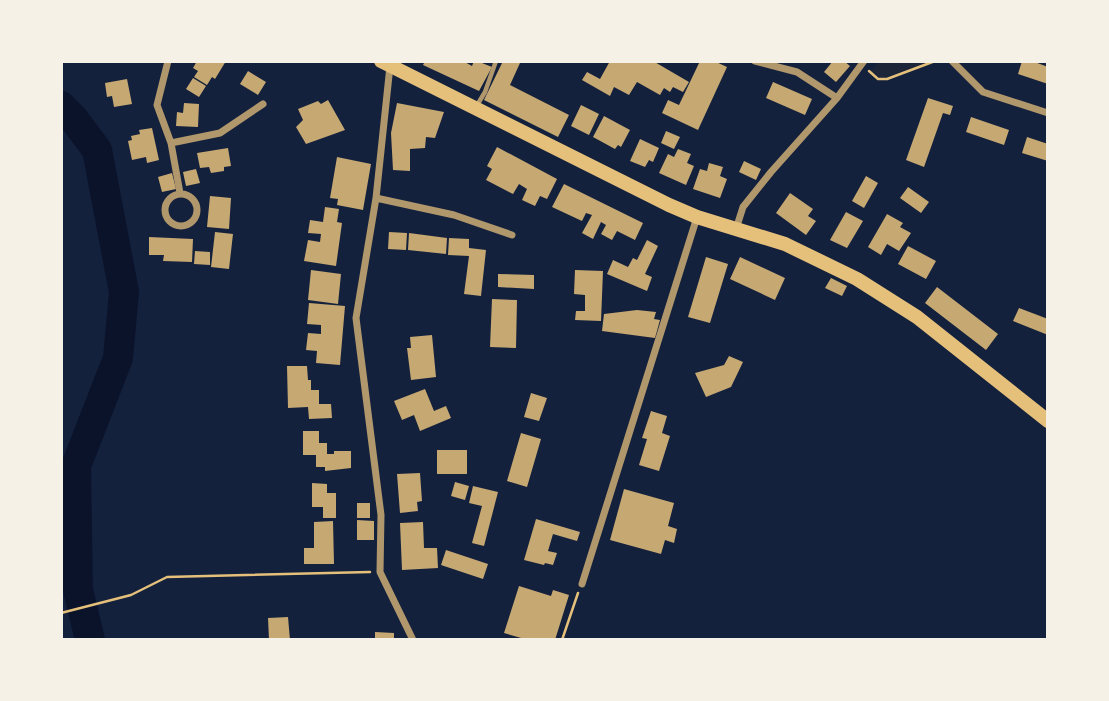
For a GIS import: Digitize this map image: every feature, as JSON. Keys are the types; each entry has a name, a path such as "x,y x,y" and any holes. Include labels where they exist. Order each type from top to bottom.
{"main road":[{"path":"386,64 697,218 785,244 857,279 917,317 1048,421"}],"street":[{"path":"168,61 157,105 171,143 180,193"},
{"path":"755,61 797,72 837,98"},
{"path":"952,61 983,92 1048,113"},
{"path":"736,230 743,207 837,98 863,63"},
{"path":"386,64 376,198 356,318 381,516 380,572 414,640"},
{"path":"171,143 220,133 263,104"},
{"path":"180,193 189,195 196,202 198,215 190,225 181,227 166,219 164,206 170,197 180,193"},
{"path":"376,198 454,215 512,235"},
{"path":"582,584 697,218"}],"lane":[{"path":"475,108 485,92 496,61"}],"path":[{"path":"863,63 878,79 887,79 935,61"},
{"path":"61,614 131,596 167,577 380,572"},
{"path":"562,640 582,584"}],"shaded area":[{"path":"879,61 931,61 879,77 871,71"}],"building":[{"path":"197,61 226,61 215,79 212,77 207,85 194,77 198,71 193,68"},
{"path":"425,61 463,61 472,66 474,61 477,61 492,67 479,91 423,65"},
{"path":"503,61 520,63 510,85 569,115 558,137 484,100"},
{"path":"610,61 653,61 689,82 683,92 673,87 670,92 664,88 660,95 637,82 629,95 614,87 610,96 582,80 587,72 600,79"},
{"path":"700,61 714,61 727,67 698,130 662,113 668,100 679,105"},
{"path":"833,61 844,61 850,66 836,82 824,72"},
{"path":"1022,61 1032,61 1048,67 1048,84 1018,74"},
{"path":"248,71 266,82 258,95 240,84"},
{"path":"193,78 206,86 199,97 186,89"},
{"path":"127,79 132,104 114,107 112,96 107,97 105,83"},
{"path":"773,82 812,99 805,115 766,98"},
{"path":"928,98 953,106 950,115 943,113 924,167 906,160"},
{"path":"328,100 345,130 306,144 296,127 303,120 298,109"},
{"path":"184,103 199,104 198,127 176,126 177,112 183,113"},
{"path":"397,103 444,112 435,138 426,137 425,148 410,149 410,171 393,170 391,133"},
{"path":"581,105 599,114 589,135 571,126"},
{"path":"604,116 630,130 621,147 618,145 615,149 593,137"},
{"path":"971,117 1009,130 1004,145 966,132"},
{"path":"152,128 159,160 147,163 146,157 132,160 128,141 132,140 131,136 140,134 139,130"},
{"path":"666,131 680,137 674,149 661,143"},
{"path":"1027,137 1048,144 1048,161 1022,153"},
{"path":"640,139 659,148 653,162 649,160 645,167 630,161"},
{"path":"497,147 557,179 547,199 540,196 535,206 522,200 527,189 519,184 513,194 486,180 492,169 487,166"},
{"path":"228,148 231,166 224,167 224,171 211,173 209,167 200,168 197,153"},
{"path":"678,149 691,154 687,163 694,166 686,185 659,173 668,154 674,157"},
{"path":"337,157 371,164 363,210 337,205 338,199 330,198"},
{"path":"744,161 761,169 756,180 739,172"},
{"path":"709,163 723,167 720,176 727,179 720,198 693,189 700,169 707,171"},
{"path":"196,169 200,183 186,186 183,172"},
{"path":"172,173 176,189 162,192 158,177"},
{"path":"866,176 878,183 864,208 852,201"},
{"path":"564,184 643,223 635,240 617,231 612,240 601,234 606,225 601,222 593,239 582,233 592,215 586,213 582,221 552,207"},
{"path":"908,187 929,202 921,213 900,198"},
{"path":"790,193 813,209 808,216 816,221 806,235 776,213"},
{"path":"210,196 231,198 229,229 207,227"},
{"path":"325,207 339,209 337,222 342,223 336,266 304,261 308,240 320,242 321,234 308,233 310,220 323,222"},
{"path":"846,212 863,221 847,248 830,240"},
{"path":"887,214 903,223 900,227 911,233 899,251 887,244 881,255 868,247"},
{"path":"215,232 233,234 229,269 211,267"},
{"path":"389,232 407,233 406,250 388,249"},
{"path":"409,233 447,238 446,254 408,250"},
{"path":"149,237 193,239 192,262 163,261 164,255 149,255"},
{"path":"449,238 469,239 469,248 486,250 481,296 464,294 469,256 448,255"},
{"path":"647,240 658,246 645,274 652,277 647,291 607,274 613,260 628,267 633,258 637,260"},
{"path":"908,246 936,261 926,279 898,264"},
{"path":"195,251 210,252 210,265 194,264"},
{"path":"706,257 728,264 710,323 688,317"},
{"path":"740,257 785,278 775,300 730,279"},
{"path":"311,270 341,274 338,304 308,300"},
{"path":"575,270 603,271 601,321 575,320 576,311 585,311 585,295 574,294"},
{"path":"498,274 534,275 534,289 498,287"},
{"path":"831,278 847,286 842,296 825,288"},
{"path":"937,287 998,334 986,350 925,303"},
{"path":"492,299 517,300 516,348 490,347"},
{"path":"309,303 345,306 340,365 316,363 317,351 306,350 308,333 321,334 321,325 307,324"},
{"path":"1019,308 1048,319 1048,335 1013,321"},
{"path":"637,310 656,312 654,319 660,320 655,338 602,331 604,314"},
{"path":"432,335 436,377 411,380 407,348 411,348 410,337"},
{"path":"729,356 743,362 731,387 706,397 695,373 724,365"},
{"path":"287,366 307,366 311,390 319,390 319,404 331,404 332,418 309,419 308,407 288,408"},
{"path":"425,389 434,411 446,406 451,418 420,431 414,415 402,420 394,401"},
{"path":"531,393 547,398 539,421 524,417"},
{"path":"651,411 667,416 662,433 670,436 659,471 639,465 647,439 642,438"},
{"path":"303,431 319,431 319,443 327,443 327,454 334,454 334,451 351,451 351,468 325,471 325,467 316,467 316,455 303,455"},
{"path":"521,433 541,439 527,487 507,481"},
{"path":"437,450 467,450 467,474 437,474"},
{"path":"420,473 422,501 417,502 418,511 400,513 397,474"},
{"path":"455,482 469,486 465,500 451,496"},
{"path":"312,483 327,484 327,493 336,493 336,518 323,518 323,507 312,507"},
{"path":"473,486 498,492 484,546 472,543 482,506 469,503"},
{"path":"624,489 674,503 668,526 677,529 674,543 665,540 661,554 610,540"},
{"path":"357,503 370,503 370,518 357,518"},
{"path":"536,519 580,532 577,541 553,534 548,551 557,553 553,565 524,560"},
{"path":"357,520 374,521 374,540 357,540"},
{"path":"333,521 334,564 304,564 304,548 314,548 314,522"},
{"path":"423,522 424,548 437,548 438,568 402,570 400,523"},
{"path":"446,550 488,564 483,579 441,565"},
{"path":"519,586 551,596 553,590 569,595 555,640 528,640 504,633"},
{"path":"288,617 290,640 269,640 268,618"},
{"path":"375,632 394,633 394,640 375,640"}],"waterway":[{"path":"61,106 97,150 124,292 118,358 76,466 78,590 90,640"}]}
